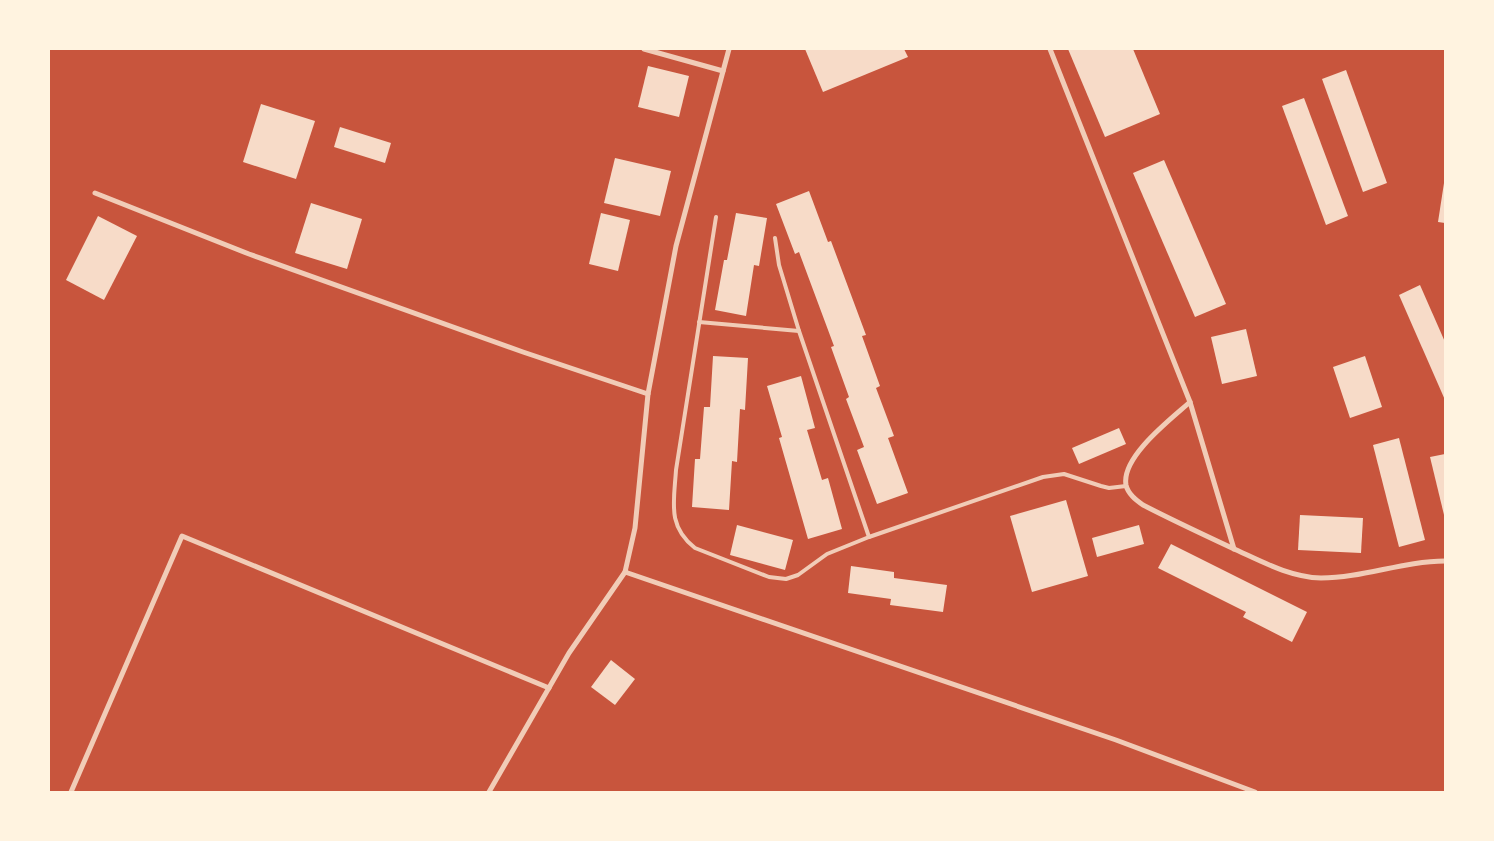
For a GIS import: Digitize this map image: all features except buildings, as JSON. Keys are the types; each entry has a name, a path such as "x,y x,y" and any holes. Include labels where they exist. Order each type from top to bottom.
{"street":[{"path":"644,49 723,71"},
{"path":"489,792 569,653 625,572 635,528 648,394 676,246 729,49"},
{"path":"1050,49 1190,402 1234,549"},
{"path":"95,193 249,254 523,352 648,394"},
{"path":"1190,402 1161,428 1130,464 1126,475 1126,486 1133,498 1143,505 1234,549 1298,576 1321,578 1348,576 1410,564 1445,561"},
{"path":"71,792 182,536 549,688"},
{"path":"625,572 1116,740 1255,792"}],"lane":[{"path":"716,217 676,470 675,522 686,541 695,548 769,578 786,579 798,574 827,554 869,537 1043,477 1064,474 1109,488 1126,486"},
{"path":"775,238 779,265 799,331 869,537"},
{"path":"699,322 799,331"}]}
